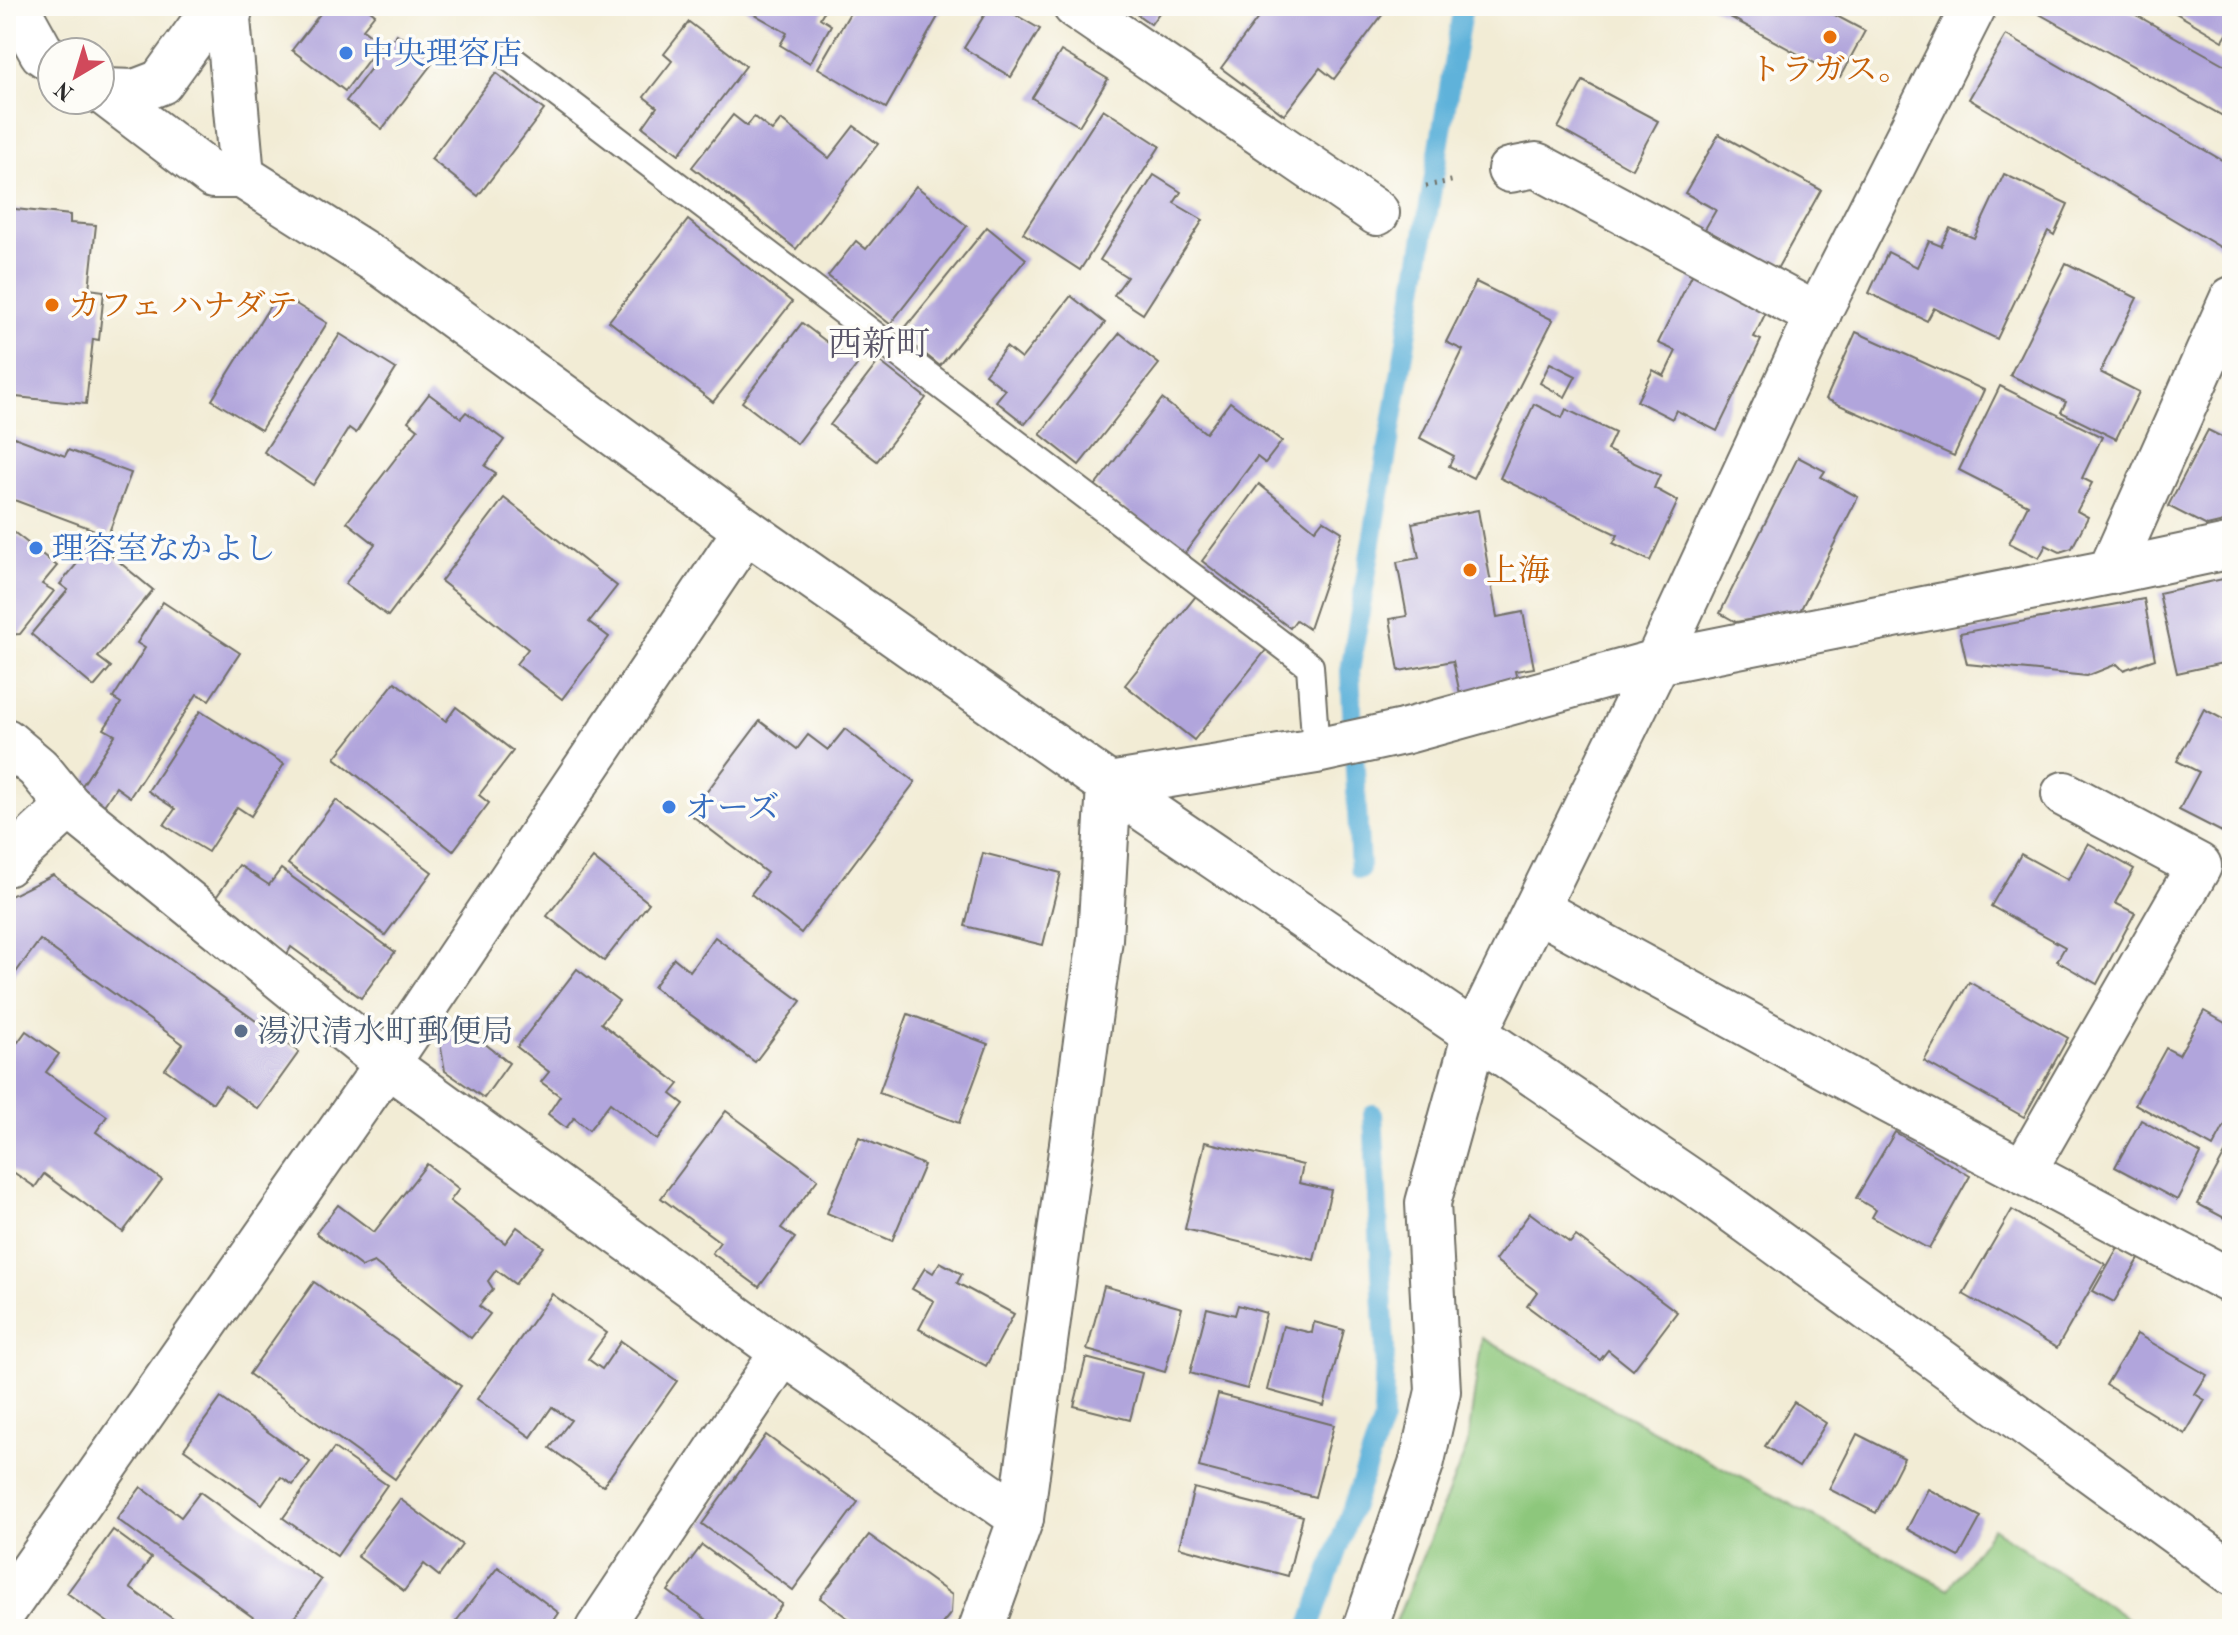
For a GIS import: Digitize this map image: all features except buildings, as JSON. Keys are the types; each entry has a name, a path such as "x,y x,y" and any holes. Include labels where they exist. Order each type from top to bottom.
{"street":[{"path":"116,91 135,92 161,82 216,6"},
{"path":"231,6 228,19 242,176"},
{"path":"1075,6 1377,213"},
{"path":"1365,1629 1422,1461 1438,1391 1428,1203 1475,1033 1657,662 1818,316 1974,6"},
{"path":"13,14 36,45"},
{"path":"116,103 213,176 242,176 386,267 746,530 1109,785 1713,1196 2232,1573"},
{"path":"1510,170 1536,165 1818,316"},
{"path":"2110,572 2232,299"},
{"path":"6,1608 387,1064 746,530"},
{"path":"1109,785 1316,751 1403,732 1657,662 2232,546"},
{"path":"6,741 38,768 69,806 387,1064 783,1352 1021,1518"},
{"path":"981,1629 1021,1518 1100,939 1109,785"},
{"path":"2023,1172 2199,866 2064,794"},
{"path":"6,864 69,806"},
{"path":"1536,909 2232,1282"},
{"path":"598,1629 783,1352"}],"lane":[{"path":"510,58 1310,666 1316,751"}],"path":[{"path":"1414,188 1461,180"}],"green space":[{"path":"1482,1338 1948,1589 1993,1528 2143,1629 1393,1629 1467,1447"}],"waterway":[{"path":"1360,869 1350,671 1463,6"},
{"path":"1309,1629 1383,1421 1385,1348 1373,1114"}],"place":[{"name":"トラガス。","path":"1830,37"},
{"name":"中央理容店","path":"346,53"},
{"name":"カフェ ハナダテ","path":"52,305"},
{"name":"理容室なかよし","path":"36,548"},
{"name":"上海","path":"1470,570"},
{"name":"オーズ","path":"669,807"},
{"name":"湯沢清水町郵便局","path":"241,1031"}],"district":[{"name":"西新町","path":"879,343"}]}
